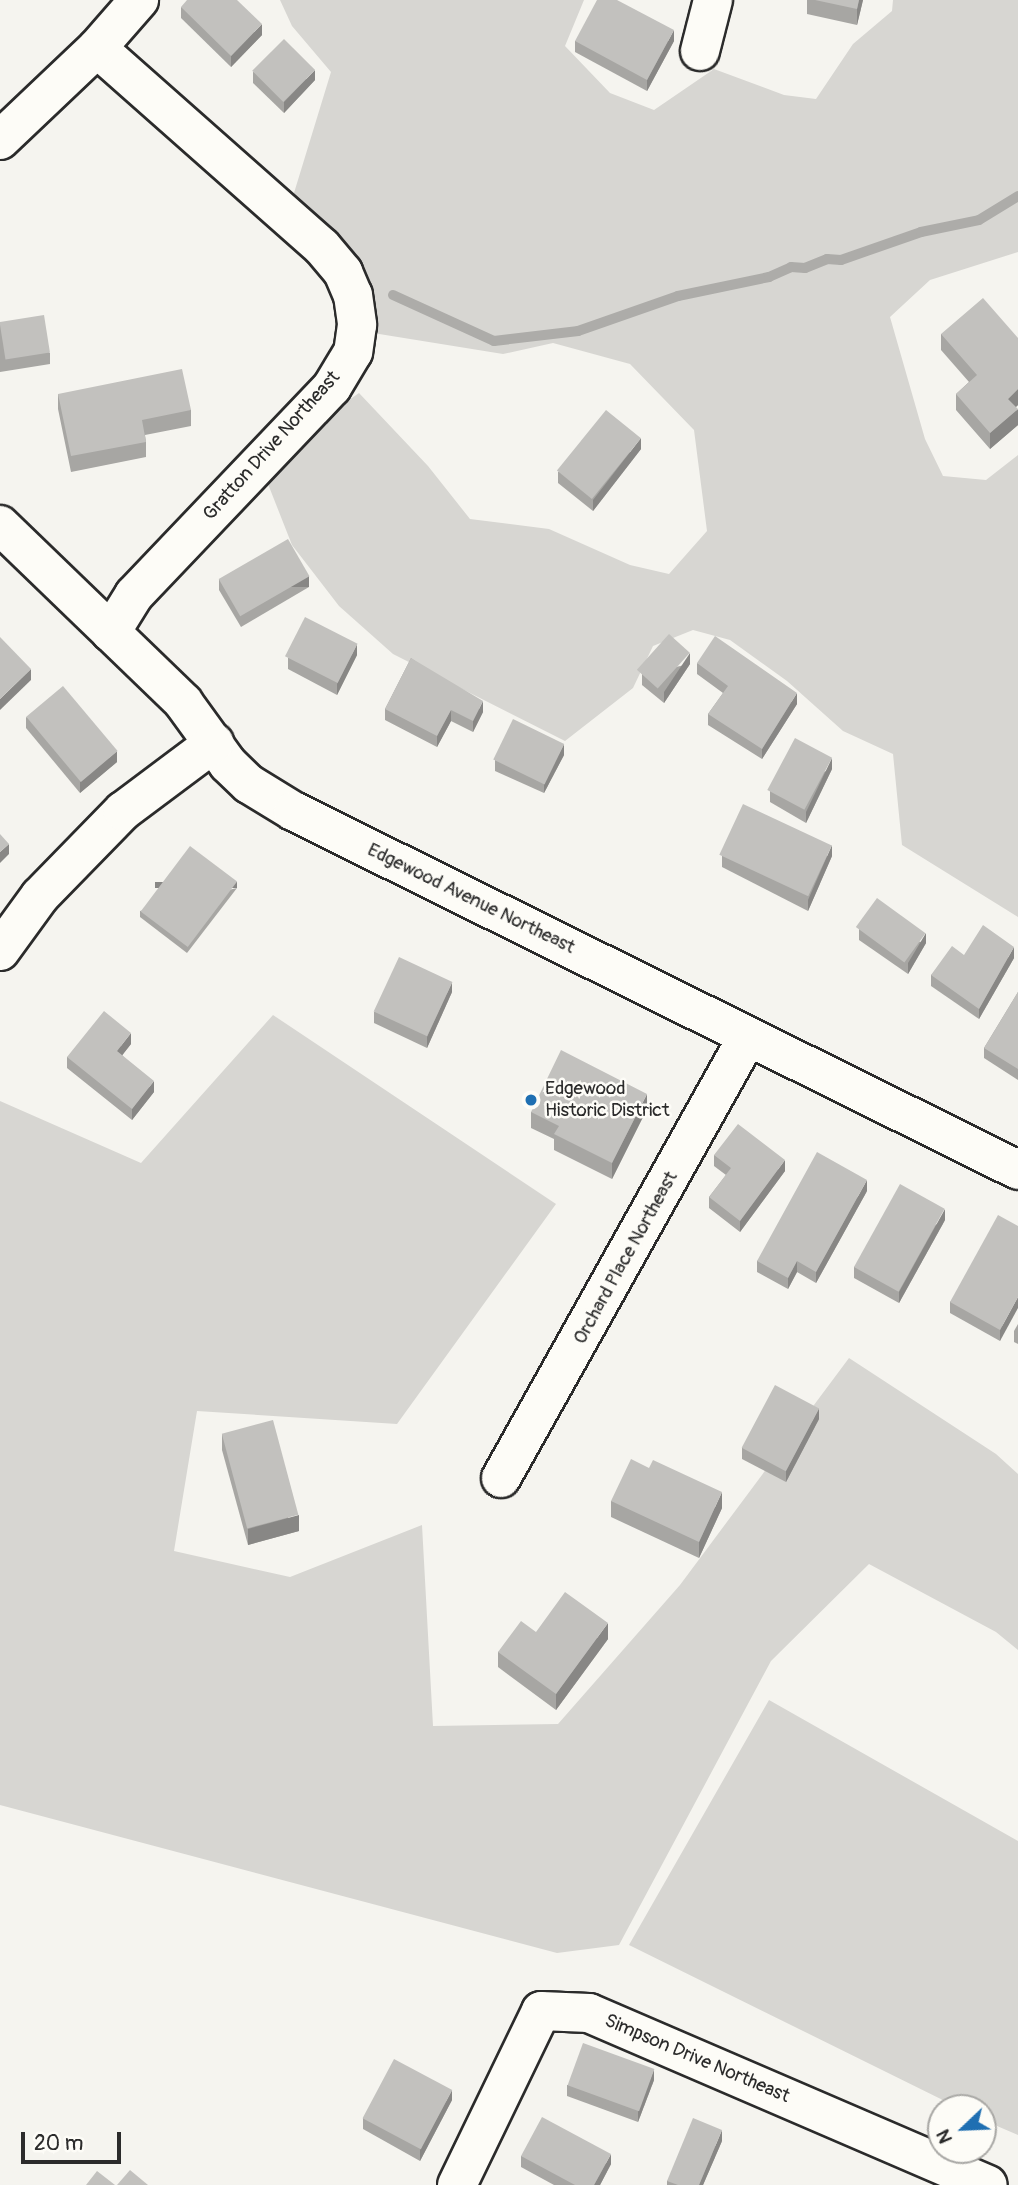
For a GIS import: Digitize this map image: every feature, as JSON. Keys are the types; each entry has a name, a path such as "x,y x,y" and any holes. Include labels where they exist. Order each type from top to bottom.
{"street":[{"path":"0,140 97,48 139,0"},
{"path":"700,51 713,0"},
{"name":"Gratton Drive Northeast","path":"97,48 322,247 343,272 357,325 353,352 332,387 134,595 111,632"},
{"name":"Edgewood Avenue Northeast","path":"0,525 183,702 248,784 293,811 1018,1170"},
{"path":"0,951 40,896 123,811 214,743"},
{"name":"Orchard Place Northeast","path":"501,1478 748,1036"},
{"name":"Simpson Drive Northeast","path":"457,2185 541,2011 589,2013 988,2185"}],"shaded area":[{"path":"280,0 584,0 565,46 610,93 654,110 714,69 784,95 816,99 853,44 892,11 893,0 1018,0 1018,252 930,280 890,317 925,439 943,476 986,480 1018,455 1018,917 902,845 893,754 843,731 787,681 730,640 693,630 653,646 633,688 565,741 393,654 339,606 292,545 268,484 309,428 359,393 428,466 470,519 549,529 630,565 669,574 707,531 694,430 630,364 553,343 503,354 373,333 290,206 331,72 292,26"},
{"path":"273,1015 556,1204 397,1424 197,1411 174,1551 290,1577 422,1525 433,1726 558,1724 680,1585 849,1358 996,1454 1018,1474 1018,1650 996,1632 869,1564 771,1661 619,1945 557,1953 0,1805 0,1101 141,1163"},
{"path":"769,1700 1018,1841 1018,2135 997,2126 997,2094 931,2094 629,1945"}],"building":[{"path":"187,0 237,0 262,24 231,56 181,7"},
{"path":"597,0 617,0 674,30 647,80 575,41"},
{"path":"815,0 859,0 857,9"},
{"path":"284,39 315,70 283,102 252,71"},
{"path":"983,298 1018,338 1018,389 1008,399 1018,409 990,433 956,394 977,375 941,334"},
{"path":"44,315 50,353 5,360 0,322"},
{"path":"182,369 191,410 142,420 146,442 71,456 58,394"},
{"path":"606,410 641,438 592,499 557,471"},
{"path":"288,539 310,576 240,616 219,579"},
{"path":"305,617 358,644 338,683 285,656"},
{"path":"669,634 690,653 658,688 637,670"},
{"path":"715,636 797,693 762,749 708,714 728,686 697,663"},
{"path":"0,637 31,669 0,699"},
{"path":"411,658 483,701 473,721 451,710 437,736 385,709"},
{"path":"63,686 118,751 81,782 26,717"},
{"path":"513,719 564,744 545,784 493,759"},
{"path":"795,738 832,758 804,810 767,790"},
{"path":"743,804 832,845 808,896 719,855"},
{"path":"0,834 9,844 0,852"},
{"path":"190,846 237,882 188,947 141,911"},
{"path":"877,898 926,933 904,962 856,927"},
{"path":"983,925 1014,947 979,1009 931,975 952,946 964,955"},
{"path":"399,957 452,982 427,1036 374,1011"},
{"path":"1018,992 1018,1069 984,1048"},
{"path":"104,1011 131,1033 117,1051 154,1081 132,1109 67,1057"},
{"path":"561,1050 647,1094 612,1163 554,1134 559,1126 531,1112"},
{"path":"738,1124 785,1160 740,1221 709,1197 731,1168 714,1155"},
{"path":"817,1152 867,1180 816,1272 797,1261 788,1278 757,1261"},
{"path":"900,1184 945,1209 899,1292 854,1267"},
{"path":"998,1215 1018,1226 1018,1297 1000,1330 950,1302"},
{"path":"775,1385 819,1408 786,1471 742,1448"},
{"path":"273,1420 298,1515 247,1528 222,1434"},
{"path":"631,1459 649,1468 653,1460 722,1492 699,1542 611,1501"},
{"path":"565,1592 608,1623 556,1694 498,1652 521,1621 536,1632"},
{"path":"583,2043 654,2069 639,2111 568,2085"},
{"path":"394,2059 452,2090 421,2149 363,2118"},
{"path":"542,2117 611,2154 594,2185 575,2185 521,2156"},
{"path":"693,2118 722,2130 699,2185 678,2185 667,2181"},
{"path":"130,2170 148,2185 117,2185"},
{"path":"97,2171 115,2185 86,2185"}],"waterway":[{"path":"393,295 494,341 578,331 678,296 769,277 791,267 805,268 827,259 841,260 921,232 979,220 1018,196"}],"place":[{"name":"Edgewood Historic District","path":"531,1100"}]}
